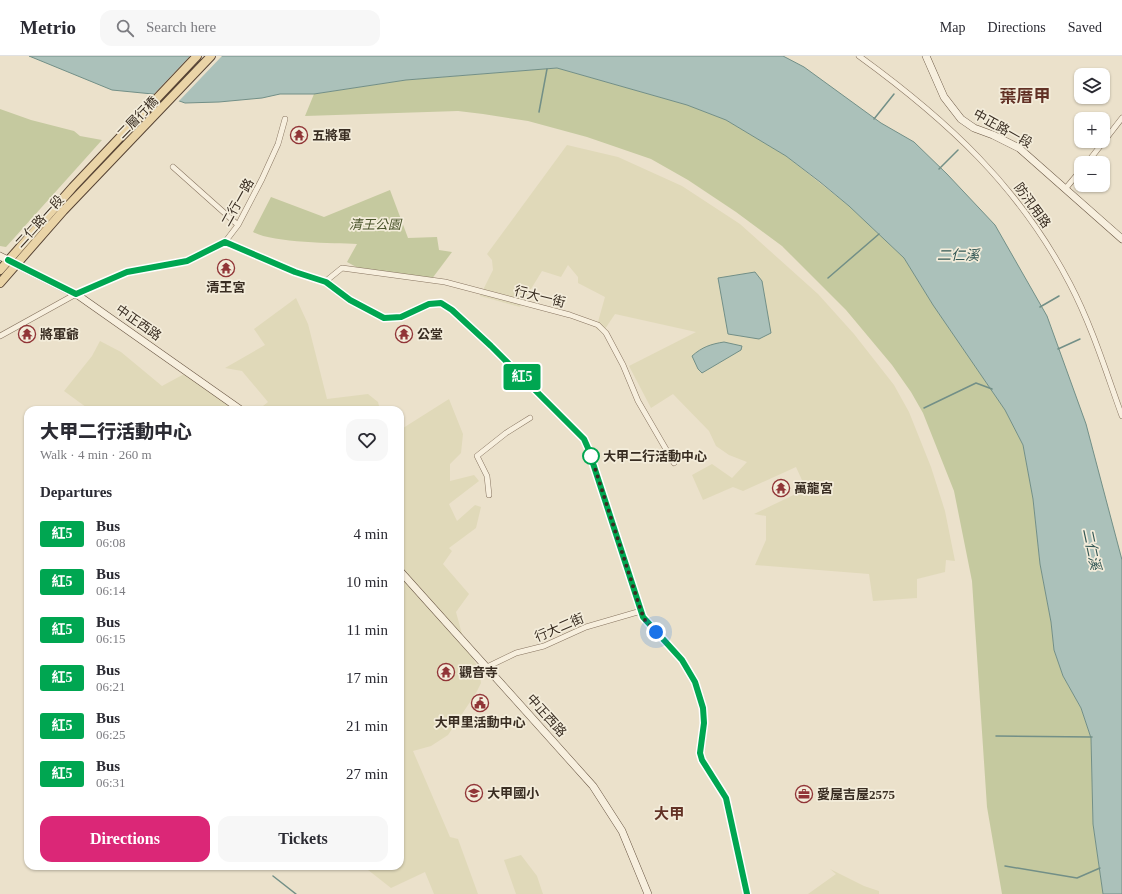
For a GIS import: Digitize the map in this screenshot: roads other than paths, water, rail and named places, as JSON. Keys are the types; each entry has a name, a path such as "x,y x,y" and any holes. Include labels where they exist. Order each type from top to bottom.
{"main road":[{"name":"二層行橋","path":"73,187 197,56"},
{"name":"二層行橋","path":"80,193 211,56"},
{"name":"二仁路一段","path":"0,270 4,258 73,187"},
{"name":"二仁路一段","path":"0,283 80,193"}],"street":[{"name":"防汛用路","path":"859,56 896,83 937,118 991,169 1016,198 1036,227 1070,283 1086,316 1122,416"},
{"name":"中正路一段","path":"926,56 944,97 961,119 974,128 993,135 1019,148 1122,239"},
{"path":"1092,156 1122,118"},
{"name":"二行一路","path":"0,336 76,294 127,272 187,261 225,242 238,225 262,179 278,144 285,119"},
{"path":"174,167 238,225"},
{"path":"1066,188 1074,178"},
{"path":"225,242 295,272 326,282 350,300 384,318 401,317 429,304 441,303 452,310 491,346 584,439 641,611 648,623 682,660 695,682 703,708 704,723 700,753 702,760 726,798 747,894"},
{"path":"4,258 16,264"},
{"name":"中正西路","path":"16,264 76,294 235,406"},
{"name":"行大一街","path":"326,282 342,268 423,278 445,282 570,315 598,325 606,333 623,364 638,401 674,462"},
{"path":"489,495 488,476 477,456 506,433 530,418"},
{"name":"中正西路","path":"404,575 562,749 601,795 627,842 648,894"},
{"name":"行大二街","path":"487,667 516,653 544,646 586,627 641,611"}],"water":[{"name":"二仁溪","path":"29,56 783,56 804,67 881,123 914,142 947,174 995,225 1047,316 1086,424 1122,560 1122,894 1103,894 1093,824 1091,738 1081,708 1063,676 1054,650 1051,622 1040,564 1033,499 1023,445 1005,410 933,305 904,258 849,206 820,182 786,156 726,120 687,105 557,68 406,80 314,94 280,94 262,98 219,102 185,103 163,95 112,90"},
{"path":"755,272 762,281 771,333 759,339 728,334 718,278"},
{"path":"724,342 742,346 741,350 702,373 698,369 692,356 707,346"}],"waterway":[{"path":"539,112 547,69"},
{"path":"874,119 894,94"},
{"path":"939,169 958,150"},
{"path":"828,278 879,234"},
{"path":"1040,307 1059,296"},
{"path":"1058,349 1080,339"},
{"path":"924,408 976,383 992,389"},
{"path":"996,736 1092,737"},
{"path":"1005,866 1077,878 1100,868"},
{"path":"273,876 296,894"}],"place":[{"name":"五將軍","path":"299,135"},
{"name":"清王宮","path":"226,268"},
{"name":"將軍爺","path":"27,334"},
{"name":"公堂","path":"404,334"},
{"name":"大甲二行活動中心","path":"591,456"},
{"name":"萬龍宮","path":"781,488"},
{"name":"觀音寺","path":"446,672"},
{"name":"大甲里活動中心","path":"480,703"},
{"name":"大甲國小","path":"474,793"},
{"name":"愛屋吉屋2575","path":"804,794"}],"district":[{"name":"葉厝甲","path":"1025,96"},
{"name":"大甲","path":"669,814"}],"park label":[{"name":"清王公園","path":"375,224"}]}
